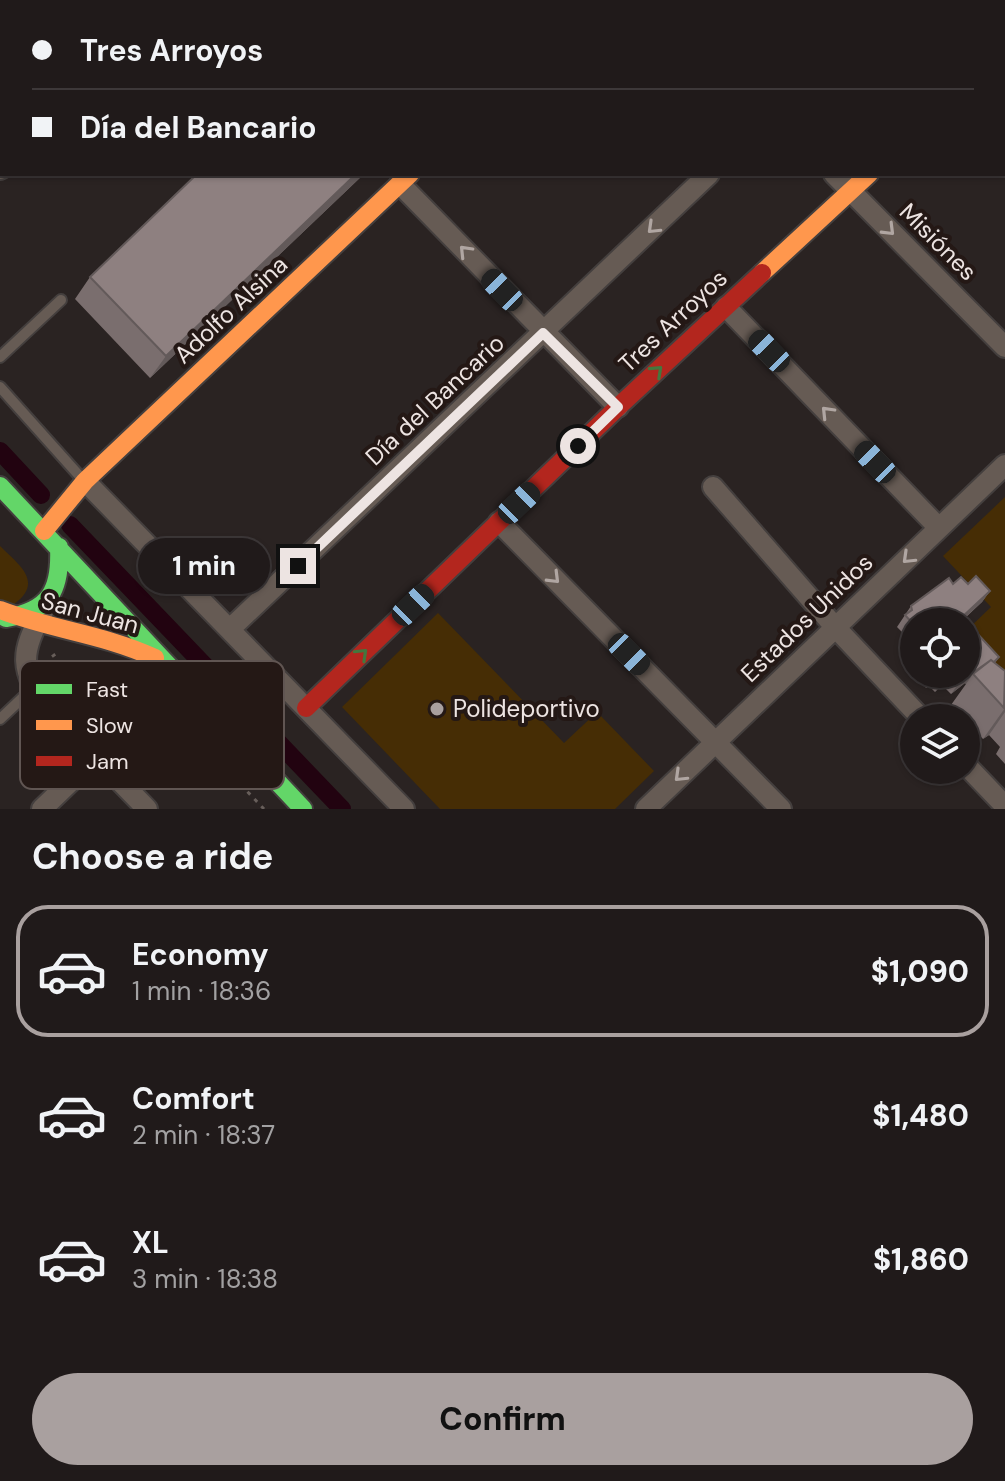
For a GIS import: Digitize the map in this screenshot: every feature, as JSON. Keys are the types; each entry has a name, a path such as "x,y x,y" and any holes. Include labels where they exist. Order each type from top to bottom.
{"main road":[{"name":"Tres Arroyos","path":"306,708 618,407 867,176"},
{"name":"Adolfo Alsina","path":"44,531 85,481 405,179"},
{"path":"0,486 44,531"},
{"path":"0,508 10,507 27,513"},
{"name":"San Juan","path":"44,531 163,661"},
{"path":"51,596 59,583 59,547"},
{"name":"San Juan","path":"0,610 18,620 82,631 116,641 159,661"},
{"name":"San Juan","path":"284,789 303,809"}],"street":[{"name":"Día del Bancario","path":"230,629 707,176"},
{"name":"Misiónes","path":"836,176 1005,347"},
{"path":"405,179 543,333 618,407"},
{"path":"726,307 939,528"},
{"name":"Estados Unidos","path":"646,809 1005,465"},
{"path":"85,481 261,661"},
{"path":"713,487 835,627 908,704"},
{"path":"499,522 781,809"},
{"path":"25,661 26,645 18,620 51,596"},
{"path":"284,685 404,809"},
{"path":"980,780 1005,806"},
{"path":"42,809 63,789"},
{"path":"127,789 147,809"}],"lane":[{"path":"0,357 61,300"},
{"path":"0,387 85,481"},
{"path":"0,719 20,700"}],"path":[{"path":"48,661 66,649"},
{"path":"245,789 264,809"}],"shaded area":[{"path":"1005,497 1005,677 980,648 980,618 991,607 943,556"},
{"path":"0,546 21,567 28,581 22,597 13,605 0,603"},
{"name":"Polideportivo","path":"438,613 564,743 597,712 654,771 615,809 440,809 342,707"}],"building":[{"path":"195,176 354,176 166,356 90,277"},
{"path":"976,576 990,591 972,608 912,608 949,578 953,584 961,577 968,584"},
{"path":"980,636 999,657 994,662 991,660 980,667"},
{"path":"991,660 1005,671 1004,708 980,682 980,669"}],"waterway":[{"path":"0,451 41,495"},
{"path":"70,525 200,661"},
{"path":"284,748 342,809"}],"traffic: fast":[{"path":"0,486 164,661"},
{"path":"6,618 33,610 50,596 58,575 59,547"},
{"path":"284,789 303,809"}],"traffic: slow":[{"path":"44,531 85,481 408,176"},
{"path":"762,273 867,176"},
{"path":"0,610 116,643 155,658"}],"traffic: jam":[{"path":"306,708 618,407 762,273"}],"place":[{"name":"Polideportivo","path":"437,709"}],"route":[{"path":"298,566 543,333 618,407 578,446"}]}
